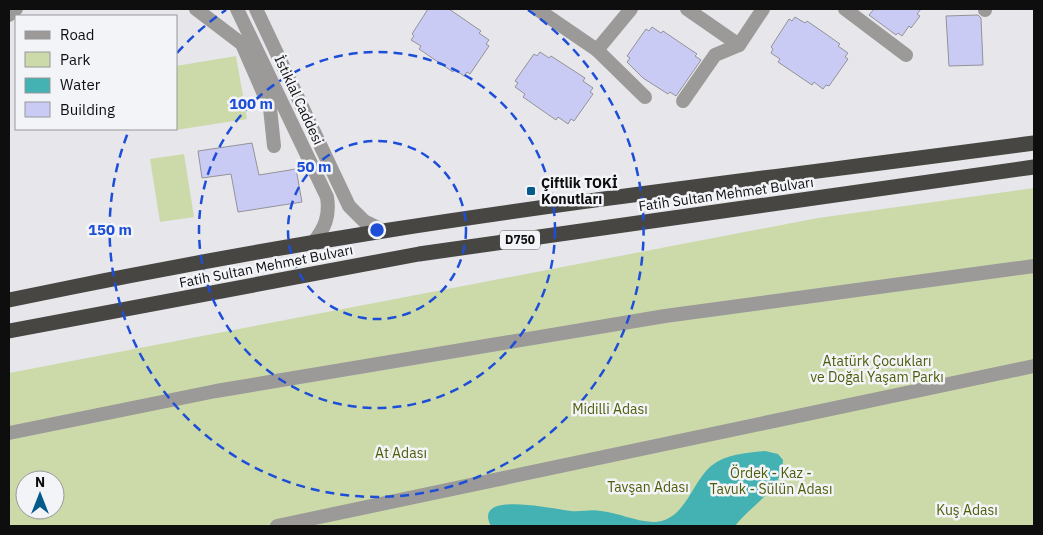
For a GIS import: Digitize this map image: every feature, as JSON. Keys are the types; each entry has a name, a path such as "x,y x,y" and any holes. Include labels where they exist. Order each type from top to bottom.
{"highway":[{"name":"Fatih Sultan Mehmet Bulvarı","path":"9,300 160,269 384,231 544,207 1034,143"},
{"name":"Fatih Sultan Mehmet Bulvarı","path":"9,330 419,254 1034,167"}],"street":[{"path":"197,9 242,44 270,108 274,146"},
{"name":"İstiklal Caddesi","path":"237,9 327,197 328,218 324,229 313,242"},
{"name":"İstiklal Caddesi","path":"256,9 349,206 372,226 384,231"},
{"path":"537,9 597,50 645,97"},
{"path":"597,50 631,9"},
{"path":"687,9 739,45"},
{"path":"683,101 715,56 739,45 763,9"},
{"path":"845,9 906,55"},
{"path":"9,433 216,391 665,316 1034,266"},
{"path":"277,526 1034,366"}],"green space":[{"path":"236,56 247,119 178,130 178,66"},
{"path":"184,154 194,217 160,222 150,159"},
{"name":"Atatürk Çocukları ve Doğal Yaşam Parkı","path":"1034,188 1034,526 9,526 9,373 818,218"}],"water":[{"path":"765,451 778,454 783,460 782,470 772,488 735,526 491,526 488,515 493,508 519,504 571,511 597,510 653,522 664,520 673,516 680,509 704,473 711,466 723,459 744,453"}],"building":[{"path":"428,9 449,9 481,31 479,33 489,40 486,44 489,46 470,74 467,72 464,76 454,69 453,72 419,49 421,46 411,40 414,36 412,34"},
{"path":"874,9 921,9 917,14 920,16 902,36 898,33 896,35 869,15"},
{"path":"978,15 981,18 983,65 949,66 946,16"},
{"path":"795,17 805,23 807,21 840,44 838,46 848,53 845,57 848,59 829,86 826,85 823,89 814,82 812,85 778,62 780,59 771,53 773,49 771,47 789,19 792,21"},
{"path":"652,27 661,33 663,31 697,54 695,56 701,60 676,96 670,92 668,94 643,78 627,62 630,58 627,56 646,29 649,31"},
{"path":"540,52 549,58 551,56 585,78 583,81 593,88 590,92 593,94 574,121 571,119 568,124 558,117 556,120 523,97 525,94 515,87 518,83 515,81 534,54 537,56"},
{"path":"252,143 259,175 296,169 302,202 238,212 231,174 202,178 198,151"}],"place":[{"name":"Çiftlik TOKİ Konutları","path":"531,191"}],"park label":[{"name":"Midilli Adası","path":"610,409"},
{"name":"At Adası","path":"401,453"},
{"name":"Ördek - Kaz - Tavuk - Sülün Adası","path":"771,482"},
{"name":"Tavşan Adası","path":"648,487"},
{"name":"Kuş Adası","path":"967,510"}]}
